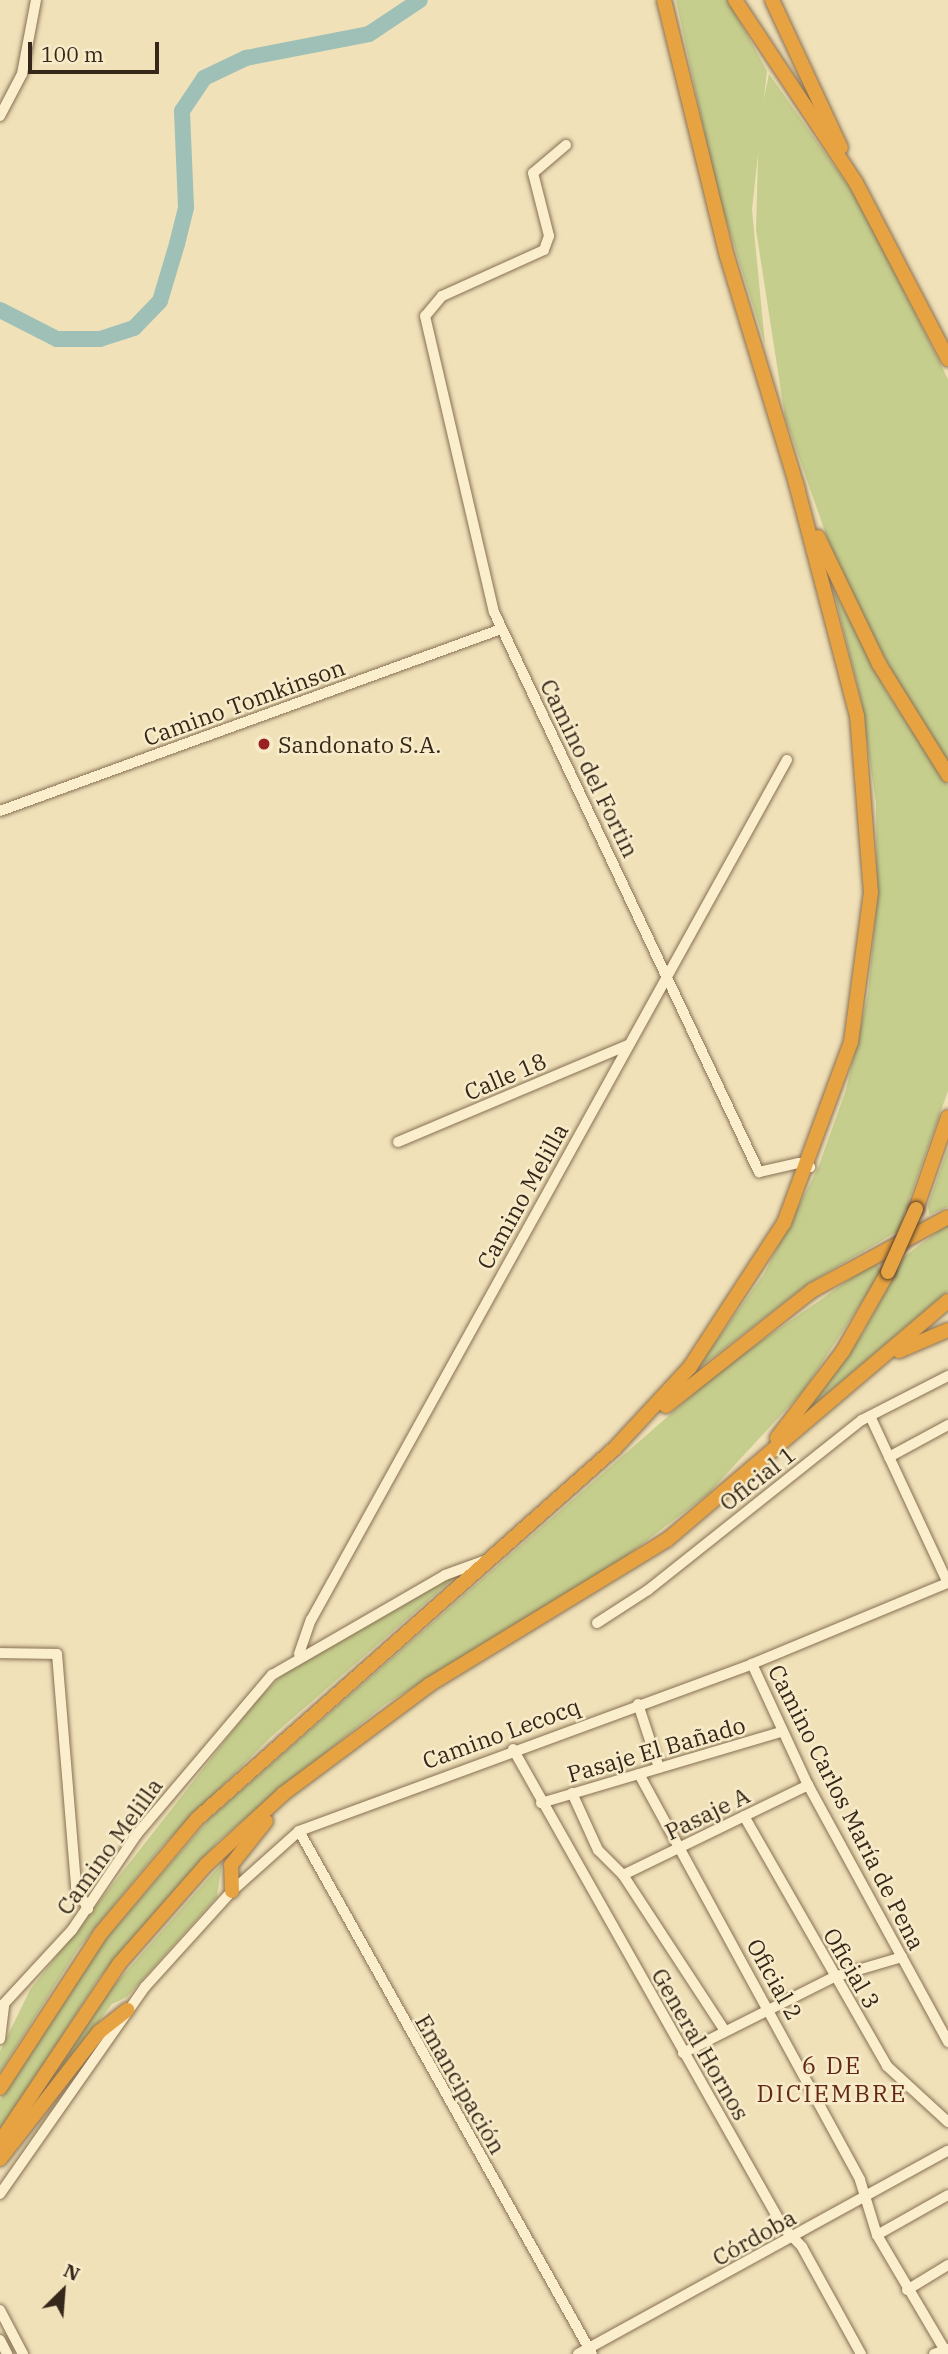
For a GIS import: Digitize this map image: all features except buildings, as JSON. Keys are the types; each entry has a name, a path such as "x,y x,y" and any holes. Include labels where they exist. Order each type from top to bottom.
{"highway":[{"path":"614,1449 722,1325 771,1247 810,1167 860,998 870,838 858,716 796,483 671,44 656,0"},
{"path":"664,0 671,44"},
{"path":"735,0 845,167 924,304 948,359"},
{"path":"772,0 845,167"},
{"path":"796,483 856,623 948,775"},
{"path":"740,1477 843,1351 888,1272 916,1209 948,1117"},
{"path":"0,2088 101,1933 198,1818 614,1449 813,1290 948,1217"},
{"path":"0,2143 58,2049 146,1932 238,1834 331,1755 474,1656 618,1575 872,1369 948,1301"},
{"path":"872,1369 948,1330"},
{"path":"232,1891 231,1868 251,1835 319,1775 331,1755"},
{"path":"231,1868 247,1875"},
{"path":"0,2159 99,2032 127,2010"}],"street":[{"path":"0,116 19,84 36,0"},
{"name":"Camino del Fortin","path":"566,145 533,173 548,229 544,250 447,293 426,312 501,629 759,1172 799,1163 810,1167"},
{"name":"Camino Tomkinson","path":"0,811 501,629"},
{"name":"Camino Melilla","path":"299,1654 311,1620 787,760"},
{"name":"Calle 18","path":"398,1142 628,1045"},
{"name":"Oficial 1","path":"597,1623 870,1416 948,1376"},
{"path":"870,1416 948,1583"},
{"path":"888,1457 948,1425"},
{"name":"Camino Melilla","path":"0,2039 1,2004 88,1909 164,1799 259,1688 299,1654 467,1563 491,1558"},
{"name":"Camino Lecocq","path":"0,2194 127,2010 247,1875 299,1831 513,1749 752,1664 948,1583"},
{"path":"0,1653 52,1651 59,1658 76,1887 88,1909"},
{"name":"Camino Carlos María de Pena","path":"752,1664 781,1732 808,1785 948,2042"},
{"path":"638,1704 659,1768"},
{"name":"Pasaje El Bañado","path":"541,1803 781,1732"},
{"name":"General Hornos","path":"513,1749 683,2053 861,2354"},
{"name":"Oficial 2","path":"639,1774 771,2008 867,2196 877,2235 907,2290 947,2351"},
{"name":"Pasaje A","path":"623,1875 808,1785"},
{"path":"572,1793 598,1850 623,1875 726,2031"},
{"name":"Oficial 3","path":"744,1816 887,2066 948,2122"},
{"name":"Emancipación","path":"299,1831 591,2351"},
{"path":"683,2053 834,1977 902,1956"},
{"name":"Córdoba","path":"578,2354 591,2351 948,2151"},
{"path":"877,2235 948,2195"},
{"path":"907,2290 948,2264"},
{"path":"0,2310 23,2354"},
{"path":"0,2340 8,2354"},
{"path":"934,2354 947,2351"}],"green space":[{"path":"676,0 728,0 767,71 752,210 765,344 717,191"},
{"path":"769,74 859,201 948,379 948,768 845,589 785,417 756,230 759,123"},
{"path":"833,588 886,691 948,786 948,1091 898,1231 809,1283 695,1371 764,1274 818,1168 846,1090 868,994 877,899 876,804 861,699"},
{"path":"948,1148 948,1207 929,1215 928,1205"},
{"path":"948,1224 948,1291 810,1408 863,1333 905,1256"},
{"path":"876,1261 880,1272 804,1390 708,1494 617,1563 384,1705 219,1840 99,1978 0,2133 0,2100 97,1949 211,1817 723,1368"},
{"path":"461,1572 271,1737 162,1846 78,1949 0,2072 0,2051 30,1990 257,1700 293,1664"},
{"path":"222,1863 217,1897 127,1997 112,2004 31,2109 104,1997"}],"waterway":[{"path":"0,310 57,339 100,339 134,328 160,301 177,244 186,207 182,111 204,78 246,58 369,34 420,0"}],"place":[{"name":"Sandonato S.A.","path":"264,744"}],"district":[{"name":"6 DE DICIEMBRE","path":"832,2080"}]}
